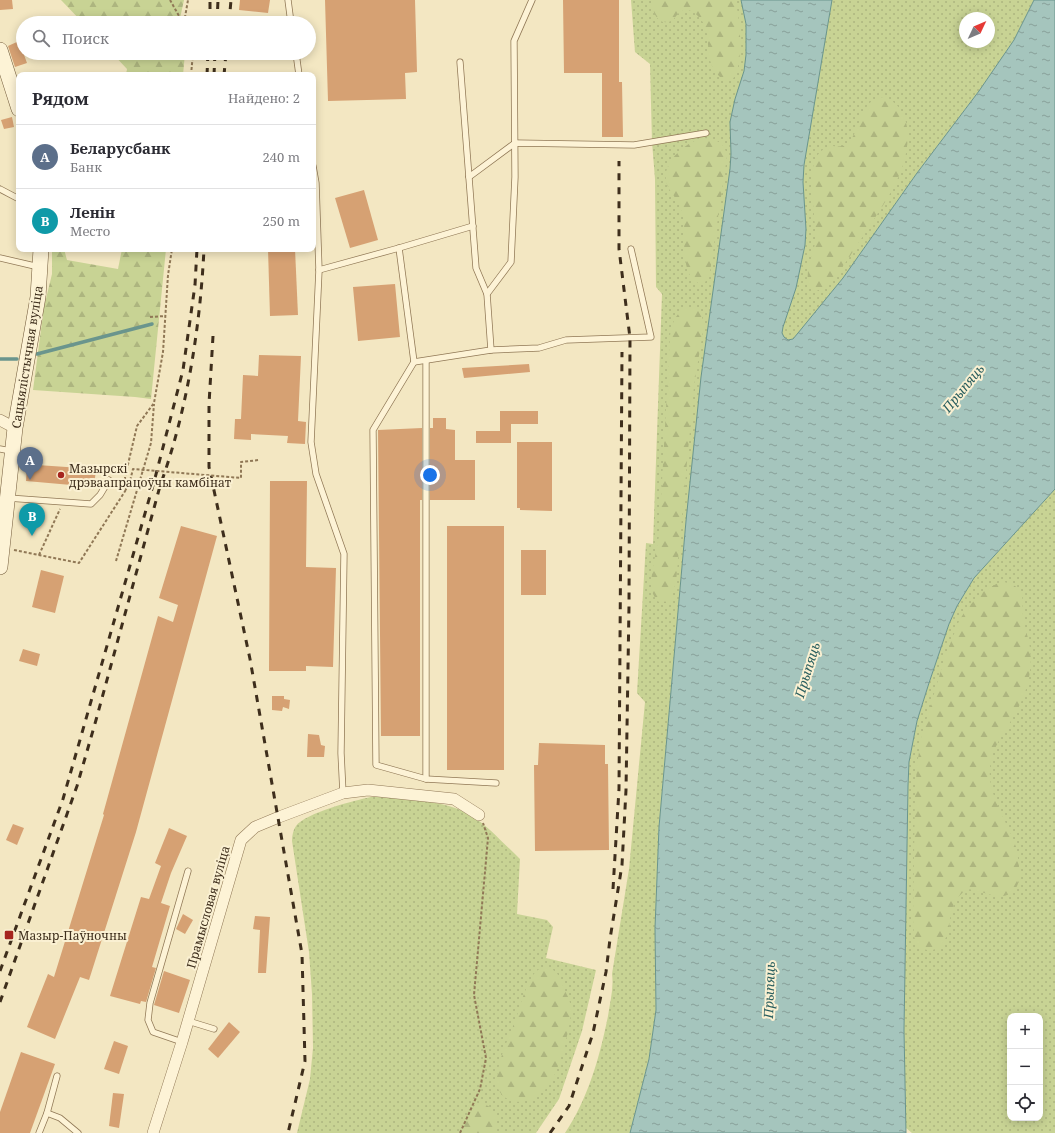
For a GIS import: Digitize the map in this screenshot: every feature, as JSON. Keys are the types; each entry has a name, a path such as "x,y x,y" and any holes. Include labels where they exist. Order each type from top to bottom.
{"street":[{"path":"0,50 16,100"},
{"name":"Сацыялістычная вуліца","path":"0,567 8,498 6,450 15,428 38,298 41,252"},
{"path":"0,420 15,428"},
{"name":"Прамысловая вуліца","path":"153,1133 182,1042 241,840 255,827 343,793 368,790 454,799 479,815"}],"lane":[{"path":"288,0 290,16"},
{"path":"487,294 511,262 515,177 514,41 532,0"},
{"path":"297,60 299,72"},
{"path":"460,62 476,268 487,294 491,350"},
{"path":"469,177 514,143 634,146 706,133"},
{"path":"316,183 319,270 311,442 316,474 344,554 343,793"},
{"path":"0,189 16,197"},
{"path":"319,270 473,226"},
{"path":"399,248 414,362 373,430 376,765 426,779 496,783"},
{"path":"414,362 491,350 538,348 566,340 651,337 631,249"},
{"path":"0,258 40,267"},
{"path":"426,360 426,779"},
{"path":"8,498 91,504 100,495 109,480"},
{"path":"182,1042 153,1032 148,1020 150,1003 188,871"},
{"path":"188,1021 214,1029"},
{"path":"39,1133 47,1113 57,1076"},
{"path":"47,1113 60,1118 78,1133"}],"path":[{"path":"170,0 179,16"},
{"path":"185,16 188,0"},
{"path":"191,72 192,60"},
{"path":"116,561 151,443 154,403 163,352 168,275 172,252"},
{"path":"150,317 165,316"},
{"path":"126,490 125,477 137,426 154,403"},
{"path":"3,548 79,563 129,485 133,469 241,478 241,462 259,460"},
{"path":"40,555 63,502"},
{"path":"460,1133 480,1089 486,1058 474,995 488,838 479,815"}],"green space":[{"path":"61,0 184,0 181,16 76,16"},
{"path":"631,0 1034,0 1014,40 979,91 917,173 843,278 798,334 793,339 788,340 686,521 659,827 655,928 656,1010 649,1059 630,1133 565,1133 587,1092 597,1062 608,1016 612,990 612,974 629,869 645,702 637,693 646,543 653,544 662,294 656,287 655,179 652,142 650,64 635,52"},
{"path":"652,0 735,0 740,30 740,53 739,64 732,80 723,80 714,70 709,57 704,24 698,16 689,10 685,10 680,12 671,21 662,22 654,13"},
{"path":"119,60 184,60 183,72 126,72 127,69"},
{"path":"884,97 897,105 903,113 906,122 907,142 901,171 887,198 836,276 829,283 816,291 808,282 808,269 815,243 812,179 815,160 823,149 831,146 843,146 847,144 852,138 867,107 877,98"},
{"path":"704,138 713,139 720,142 727,156 710,272 708,280 701,284 694,280 687,267 684,248 684,223 681,209 668,186 666,173 672,159 678,153 690,143"},
{"path":"52,252 65,252 67,260 118,269 121,252 166,252 151,399 33,390 44,307 52,274"},
{"path":"692,307 697,308 701,313 704,325 694,386 676,582 671,599 667,603 662,603 657,601 651,586 652,572 659,536 670,336 672,326 679,313"},
{"path":"1055,489 1055,1133 912,1133 906,1128 904,1030 909,762 917,721 949,624 957,606 974,578"},
{"path":"1004,582 1017,587 1022,594 1024,624 1029,645 1031,665 1024,696 995,748 991,761 990,772 993,794 1017,849 1019,882 1013,892 1001,896 967,889 959,896 955,903 946,937 942,944 936,949 929,950 922,948 916,942 913,920 915,794 921,738 944,660 959,621 967,608 984,591 998,583"},
{"path":"371,797 408,799 437,803 461,810 478,820 520,859 517,914 547,920 553,927 546,958 596,970 582,1031 559,1099 536,1133 297,1133 310,1079 313,1048 312,994 309,952 292,841 293,833 296,826 309,816 331,808"},
{"path":"541,968 552,969 560,979 571,1006 569,1028 559,1063 547,1088 539,1095 529,1100 519,1102 513,1101 504,1097 498,1089 497,1075 504,1050 526,988 536,971"},
{"path":"482,1103 487,1105 495,1115 496,1124 494,1133 458,1133 470,1110 477,1104"}],"water":[{"name":"Прыпяць","path":"741,0 832,0 804,165 803,182 806,229 805,245 796,288 782,333 788,340 793,339 843,278 917,173 979,91 1014,40 1034,0 1055,0 1055,489 974,578 957,606 949,624 917,721 909,762 908,786 904,1030 906,1133 630,1133 649,1059 656,1010 655,928 659,827 686,521 701,377 730,169 730,122 735,99 744,71 746,55 746,24"}],"building":[{"path":"0,0 12,0 13,9 0,10"},
{"path":"240,0 270,0 268,13 239,10"},
{"path":"325,0 415,0 417,72 405,73 406,99 328,101"},
{"path":"563,0 619,0 619,82 622,82 623,137 602,137 602,73 564,73"},
{"path":"16,42 16,60 26,60 27,63 15,67 8,46"},
{"path":"12,117 14,127 4,129 1,120"},
{"path":"364,190 378,240 350,248 335,198"},
{"path":"268,252 295,252 298,315 270,316"},
{"path":"395,284 400,337 358,341 353,287"},
{"path":"259,355 301,356 298,421 306,422 305,444 287,443 288,436 251,434 251,440 234,439 235,419 241,419 243,375 258,376"},
{"path":"529,364 530,372 464,378 462,368"},
{"path":"500,411 538,411 538,424 511,424 511,443 476,443 476,431 500,431"},
{"path":"433,418 446,418 446,429 455,430 455,460 475,460 475,500 430,500 430,428 433,428"},
{"path":"422,428 422,500 420,500 420,736 381,736 378,430"},
{"path":"517,442 552,442 552,511 520,510 520,508 517,508"},
{"name":"Мазырскі дрэваапрацоўчы камбінат","path":"28,451 38,453 37,465 96,469 94,487 26,481"},
{"path":"270,481 307,481 306,567 336,568 333,667 306,666 306,671 269,671"},
{"path":"181,526 217,536 136,832 89,980 80,977 55,1039 27,1027 48,974 54,977 104,815 103,814 158,616 173,622 178,605 159,598"},
{"path":"447,526 504,526 504,770 447,770"},
{"path":"521,550 546,550 546,595 521,595"},
{"path":"41,570 64,576 55,613 32,607"},
{"path":"23,649 40,654 37,666 19,661"},
{"path":"272,696 284,696 284,699 290,700 289,709 283,707 282,711 272,710"},
{"path":"308,734 319,735 321,745 325,746 324,757 307,757"},
{"path":"539,743 605,745 605,764 608,764 609,850 535,851 534,765 538,765"},
{"path":"13,824 24,828 17,845 6,840"},
{"path":"169,828 187,836 171,873 161,903 170,906 152,967 156,968 146,1002 141,1001 140,1004 110,996 141,897 149,899 161,866 155,863"},
{"path":"183,914 193,920 185,934 176,929"},
{"path":"255,916 270,917 266,973 258,973 260,930 253,929"},
{"path":"164,971 190,980 179,1013 154,1005"},
{"path":"229,1022 240,1032 218,1058 208,1049"},
{"path":"114,1041 128,1046 119,1074 104,1069"},
{"path":"21,1052 55,1064 30,1133 0,1133 0,1112"},
{"path":"113,1093 124,1094 119,1128 109,1126"}],"waterway":[{"path":"37,354 152,324"},
{"path":"0,359 17,359"}],"railway":[{"path":"210,0 210,16"},
{"path":"217,16 218,0"},
{"path":"230,16 231,0"},
{"path":"207,72 208,60"},
{"path":"214,72 215,60"},
{"path":"224,72 225,60"},
{"path":"550,1133 569,1106 593,1033 606,972 622,865 626,790 629,606 630,338 619,249 619,161"},
{"path":"0,971 63,799 154,482 183,370 195,285 197,252"},
{"path":"0,1002 77,786 160,486 178,429 191,369 199,309 204,252"},
{"path":"213,336 209,404 209,467 250,659 302,954 305,1061 288,1133"},
{"path":"613,889 619,789 622,352"}],"place":[{"name":"Мазырскі дрэваапрацоўчы камбінат","path":"61,475"},
{"name":"Беларусбанк","path":"30,480"},
{"name":"Ленін","path":"32,536"},
{"name":"Мазыр-Паўночны","path":"9,935"}]}
